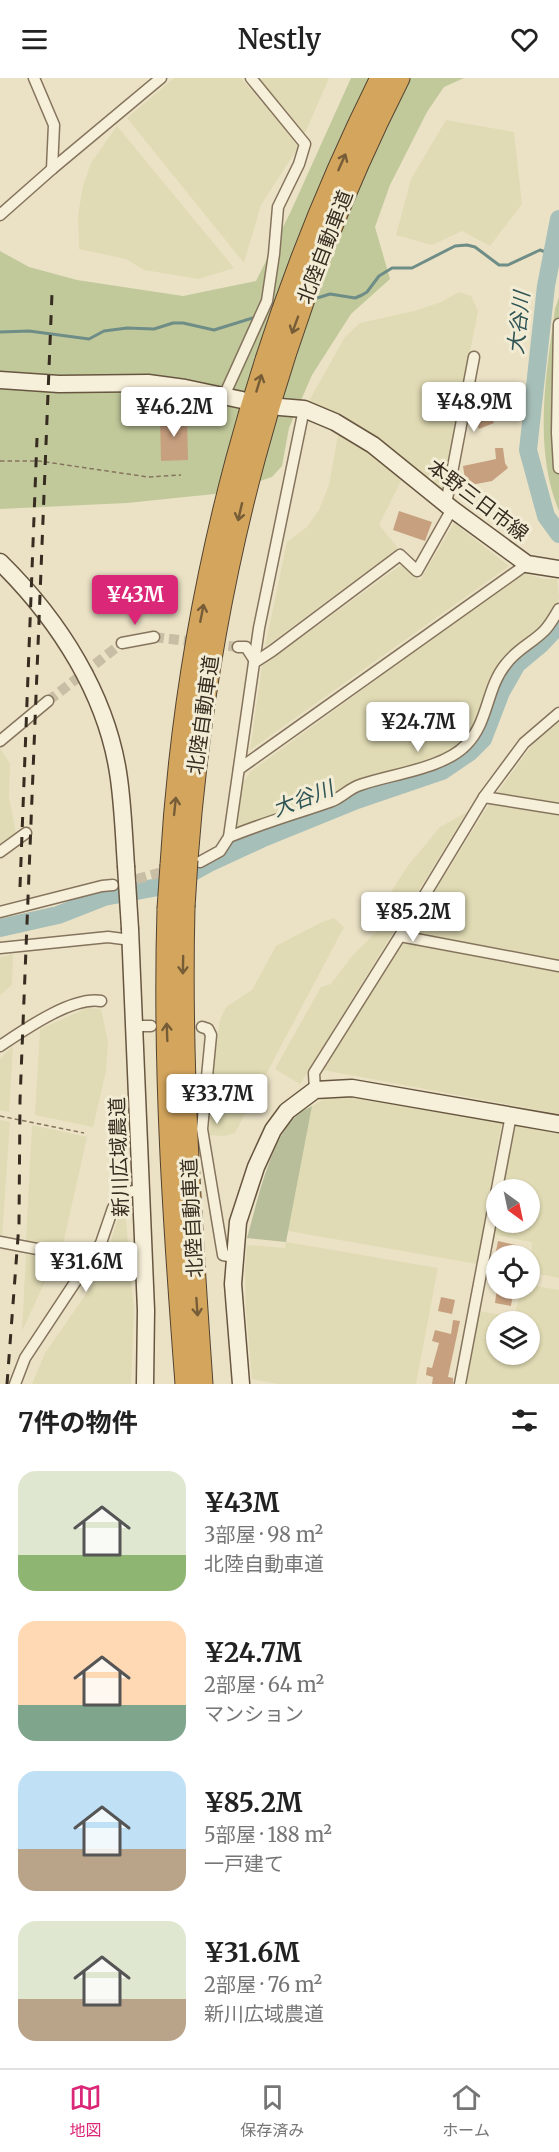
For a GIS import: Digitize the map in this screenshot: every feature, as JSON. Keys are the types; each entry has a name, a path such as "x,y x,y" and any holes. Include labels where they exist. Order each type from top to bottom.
{"highway":[{"name":"北陸自動車道","path":"186,862 182,738 194,654 229,486 274,332 332,183 381,78"},
{"name":"北陸自動車道","path":"186,1384 170,1142 165,987 176,908 186,862 198,738 210,656 242,505 265,416 290,339 347,190 399,78"},
{"name":"北陸自動車道","path":"176,908 182,981 185,1101 202,1384"}],"street":[{"path":"34,78 54,125 52,169"},
{"path":"0,215 161,78"},
{"path":"224,396 267,301 278,207 299,164 305,144 251,78"},
{"path":"559,324 557,433 559,468"},
{"path":"255,662 400,555 417,571 449,506 474,357"},
{"path":"0,380 58,384 148,383 242,400"},
{"name":"本野三日市線","path":"280,407 304,409 335,422 373,445 449,506 528,564 559,570"},
{"path":"186,862 220,851 229,837 258,628 304,409"},
{"name":"新川広域農道","path":"0,562 23,585 60,631 91,687 108,731 119,778 130,935 143,1026 141,1189 146,1310 145,1384"},
{"path":"239,769 528,564"},
{"path":"229,837 273,819 336,799 358,786 423,767 454,755 465,747 476,734 497,677 505,665 544,631 559,609"},
{"path":"122,643 154,637"},
{"path":"238,647 246,647 255,662"},
{"path":"0,741 48,701"},
{"path":"315,1090 314,1073 484,797 524,743 559,713"},
{"path":"484,797 559,809"},
{"path":"0,852 26,833"},
{"path":"2,908 113,885"},
{"path":"0,948 130,935"},
{"path":"400,936 559,966"},
{"path":"0,1046 45,1017 91,999 101,1001"},
{"path":"202,1027 208,1029 211,1035 202,1129 223,1255 234,1257"},
{"path":"241,1384 233,1284 238,1222 256,1167 273,1130 287,1111 315,1090 352,1088 559,1124"},
{"path":"460,1384 511,1115"},
{"path":"15,1384 25,1358 101,1243 113,1208 125,1193 141,1189"},
{"path":"0,1242 58,1253"}],"path":[{"path":"0,461 39,461 148,477 181,474"},
{"path":"0,1116 84,1133"}],"shaded area":[{"path":"174,78 241,78 299,146 261,205 244,263 127,118"},
{"path":"258,78 329,78 304,135"},
{"path":"446,120 514,132 522,204 490,246 462,231 432,245 396,235 411,179"},
{"path":"117,126 234,268 199,279 144,270 126,259 79,249 78,215 83,186 91,163"},
{"path":"459,292 471,296 478,311 443,490 382,441 339,414 309,401 345,337 360,323 414,311 441,302"},
{"path":"338,435 357,444 402,479 379,525 398,548 265,647 287,542 307,527 319,510 329,485"},
{"path":"454,523 509,566 250,750 262,666 401,565 420,580"},
{"path":"522,573 544,579 557,579 559,598 555,611 544,625 507,654 495,671 477,724 464,741 436,759 375,776 340,794 237,827 243,783 250,772"},
{"path":"559,722 559,804 497,793 535,741 551,726"},
{"path":"0,748 10,764 9,797 16,833 0,844"},
{"path":"489,804 559,816 559,961 409,933"},
{"path":"467,812 300,1084 275,1069 321,987 331,984 353,955 377,931 380,909 407,867 440,827"},
{"path":"334,918 344,927 235,1133 224,1136 209,1135 211,1079 220,1020 226,1007 252,990 276,946"},
{"path":"403,941 559,971 559,1114 323,1070"},
{"path":"13,954 12,985 0,995 0,957"},
{"path":"87,1008 101,1009 108,1042 106,1071 93,1127 35,1115 40,1029"},
{"path":"13,1046 9,1112 0,1110 0,1059"},
{"path":"345,1095 502,1122 492,1179 486,1179 486,1213 477,1264 288,1231 312,1106 328,1097"},
{"path":"0,1120 10,1122 2,1237 0,1237"},
{"path":"515,1124 559,1133 559,1278 540,1274 540,1245 495,1235 495,1233 540,1233 540,1179 505,1179"},
{"path":"32,1125 87,1137 62,1249 26,1240"},
{"path":"125,1210 134,1311 131,1384 32,1384 45,1353 89,1290 106,1256 118,1218"},
{"path":"286,1242 438,1268 416,1384 278,1384 252,1379 246,1310 247,1245 285,1248"},
{"path":"26,1254 55,1260 22,1331"},
{"path":"540,1287 559,1290 559,1384 467,1384 479,1311 486,1312 486,1365 540,1365 540,1311 516,1311 518,1299 540,1299"}],"green space":[{"path":"351,78 464,78 444,87 427,112 390,185 375,227 390,279 351,314 312,375 289,428 282,466 272,477 224,493 127,503 0,509 0,251 29,267 77,280 183,296 256,281 291,211"},
{"path":"559,297 559,511 546,462 544,411 555,309"},
{"path":"312,1106 286,1242 247,1238 265,1173 279,1141 298,1114"}],"building":[{"path":"510,387 517,406 491,416 494,423 479,429 472,409 473,401"},
{"path":"187,415 188,460 161,461 160,416"},
{"path":"495,448 503,448 508,468 492,481 466,486 463,466 496,459"},
{"path":"399,511 432,522 425,541 393,530"},
{"path":"498,1241 516,1245 497,1245"},
{"path":"441,1297 455,1300 452,1314 438,1311"},
{"path":"496,1299 512,1299 511,1306 495,1303"},
{"path":"453,1320 460,1321 448,1377 453,1378 453,1384 432,1384 433,1377 426,1375 427,1367 432,1368 439,1343 432,1341 435,1330 451,1334"}],"waterway":[{"name":"大谷川","path":"559,219 546,286 528,450 546,516 559,534"},
{"path":"314,299 330,294 355,298 367,292 379,276 392,268 412,268 455,246 475,247 499,265 508,265 540,250 551,254"},
{"path":"0,332 29,331 89,339 104,331 127,328 154,329 173,323 214,330 256,317"},
{"name":"大谷川","path":"0,928 58,915 104,897 169,885 261,839 357,800 442,771 470,752 483,739 501,692 517,664 559,625"}],"tunnel":[{"path":"154,637 238,647"},
{"path":"48,701 122,643"},
{"path":"122,883 174,869"}],"railway":[{"path":"7,1384 19,1224 20,1100 52,293"},
{"path":"20,887 37,438"}]}
